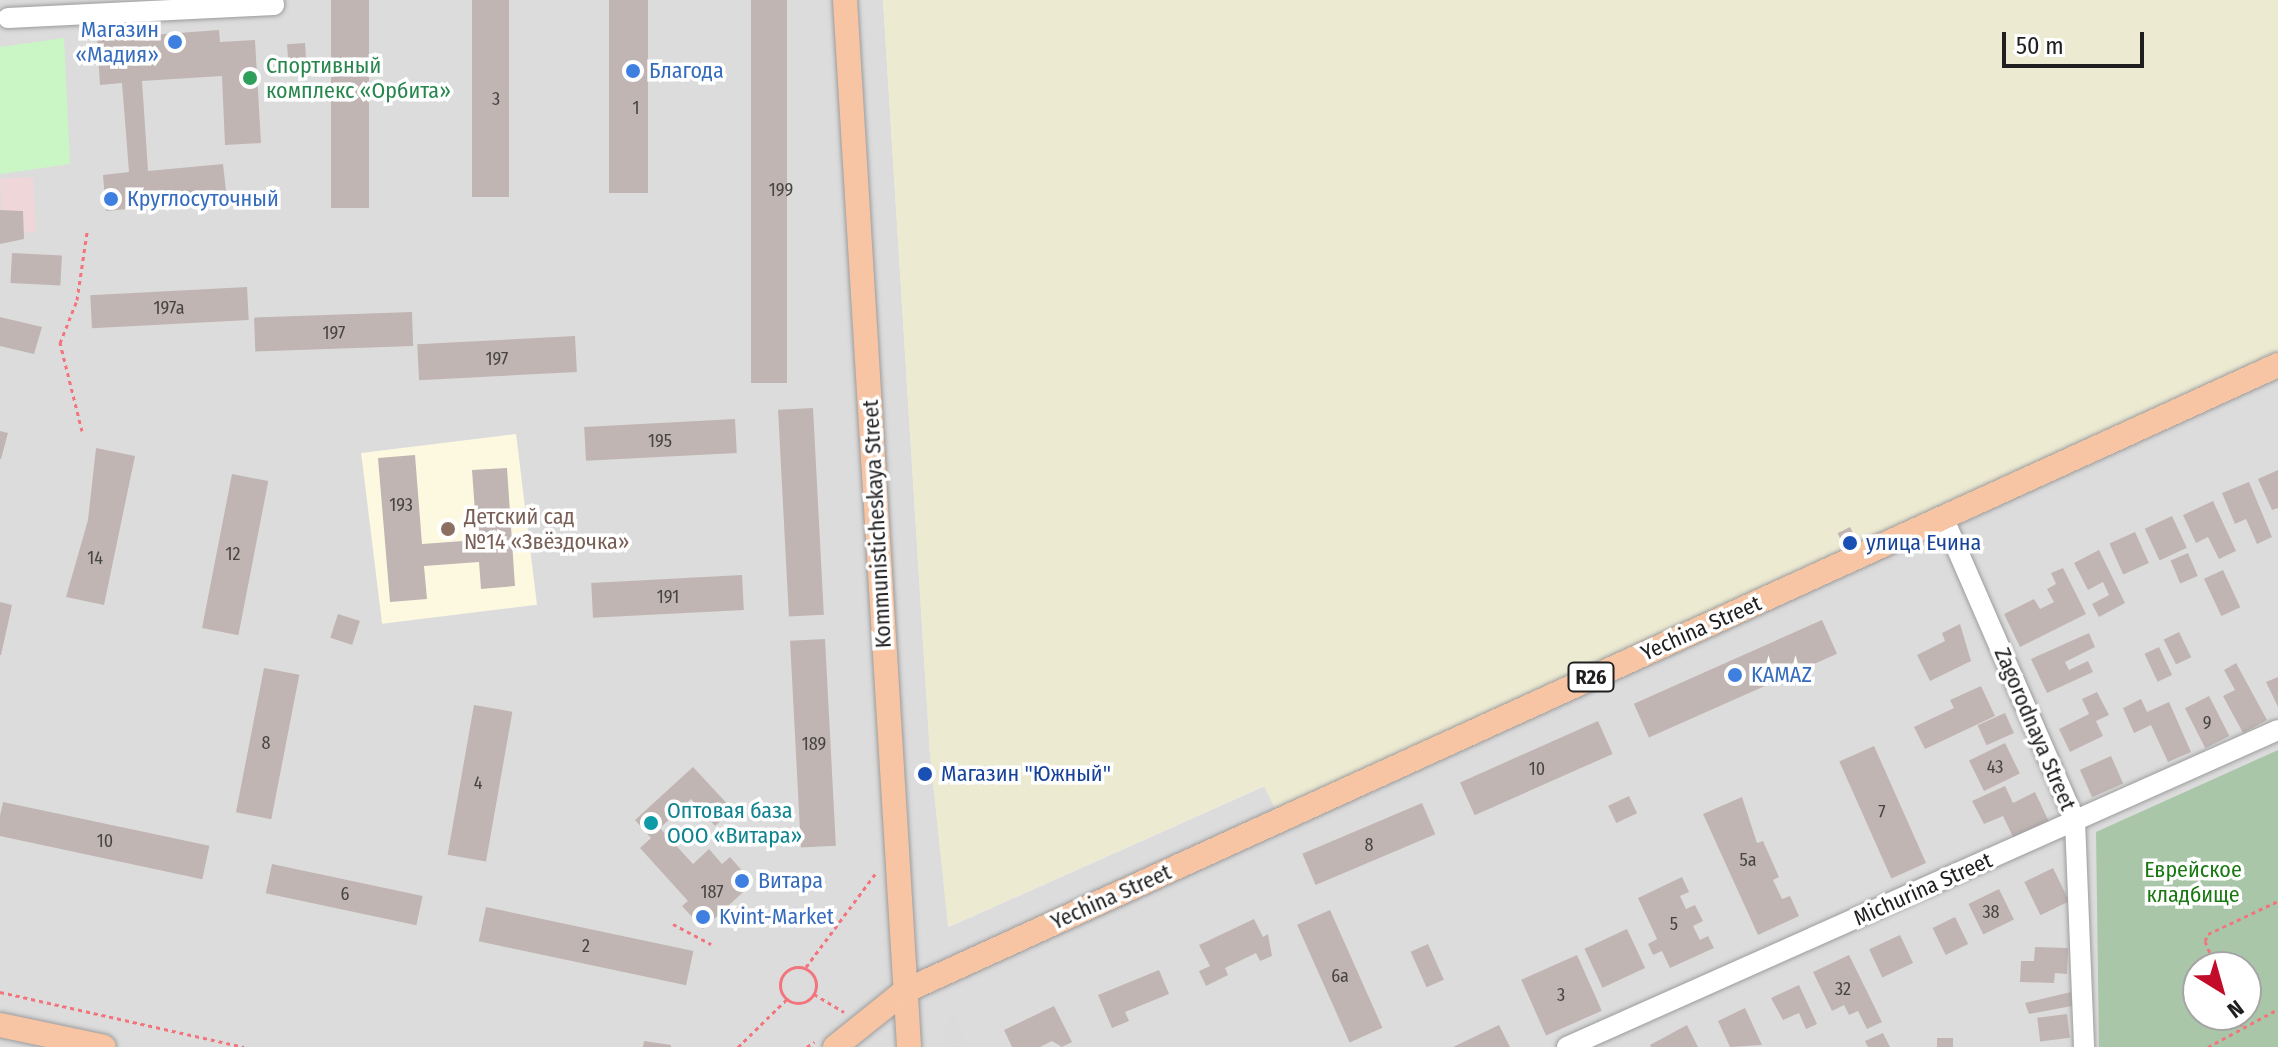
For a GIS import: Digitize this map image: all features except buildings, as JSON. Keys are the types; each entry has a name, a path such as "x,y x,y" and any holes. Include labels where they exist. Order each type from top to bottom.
{"main road":[{"name":"Kommunisticheskaya Street","path":"845,0 909,1047"},
{"name":"Yechina Street","path":"905,991 2278,365"},
{"name":"R26","path":"835,1047 905,991"},
{"path":"0,1025 104,1047"}],"street":[{"path":"7,14 73,6 274,5 273,0"},
{"name":"Zagorodnaya Street","path":"1943,517 2075,821 2084,1047"},
{"name":"Michurina Street","path":"1567,1047 2278,730"}],"path":[{"path":"82,431 60,343 77,300 87,232"},
{"path":"806,967 875,874"},
{"path":"2209,951 2205,941 2208,934 2278,901"},
{"path":"673,924 711,944"},
{"path":"796,966 806,967 817,982 814,994 801,1003 787,999 781,977 796,966"},
{"path":"0,992 244,1047"},
{"path":"814,994 848,1014"},
{"path":"738,1047 787,999"},
{"path":"2208,1047 2237,1031"}],"shaded area":[{"path":"0,0 883,0 930,754 949,927 2278,335 2278,1047 0,1047"},
{"path":"883,0 2278,0 2278,365 1280,819 1264,786 948,927 930,754"},
{"path":"33,177 36,232 3,234 0,179"},
{"name":"Детский сад №14 «Звёздочка»","path":"516,434 537,605 382,624 361,453"},
{"path":"954,1012 967,1047 945,1047 943,1027"}],"green space":[{"path":"64,38 70,164 0,174 0,47"},
{"name":"Еврейское кладбище","path":"2278,750 2278,1047 2099,1047 2096,832"}],"place":[{"name":"Магазин «Мадия»","path":"175,42"},
{"name":"Благода","path":"633,71"},
{"name":"Спортивный комплекс «Орбита»","path":"250,78"},
{"name":"Круглосуточный","path":"111,199"},
{"name":"Детский сад №14 «Звёздочка»","path":"448,529"},
{"name":"улица Ечина","path":"1850,543"},
{"name":"KAMAZ","path":"1735,675"},
{"name":"Магазин \"Южный\"","path":"925,774"},
{"name":"Оптовая база ООО «Витара»","path":"651,823"},
{"name":"Витара","path":"742,881"},
{"name":"Kvint-Market","path":"703,917"}]}
